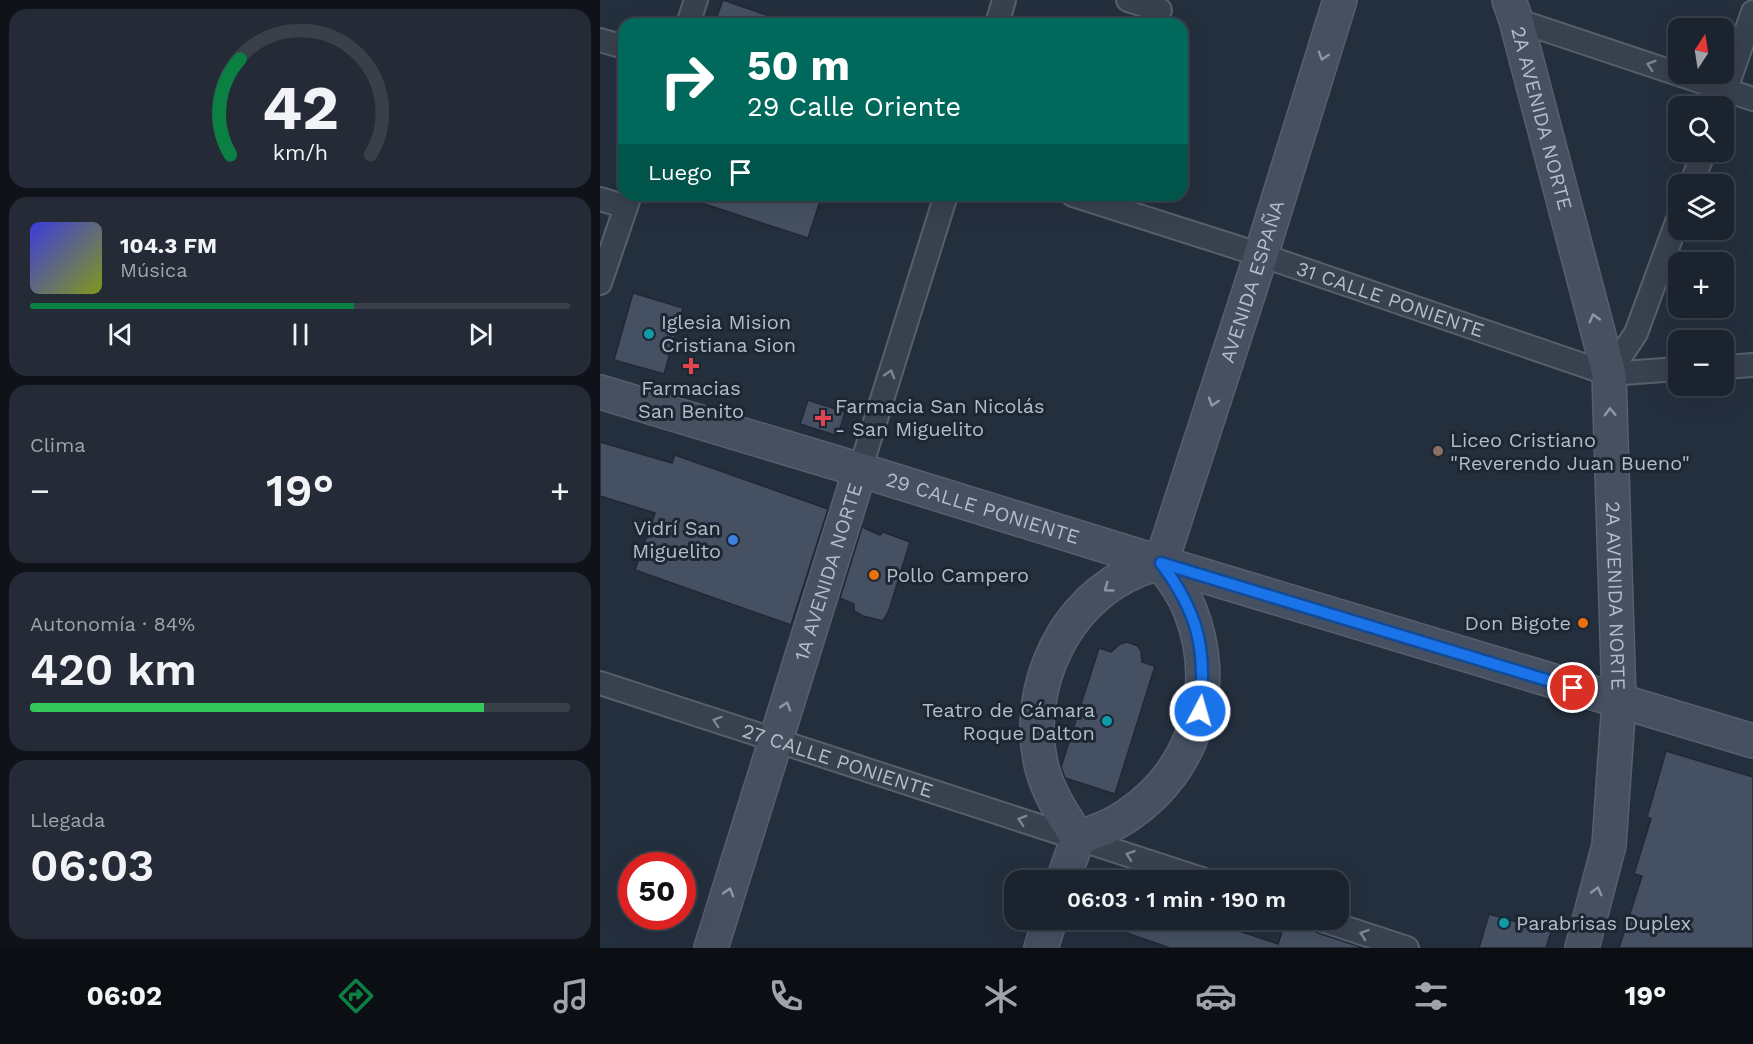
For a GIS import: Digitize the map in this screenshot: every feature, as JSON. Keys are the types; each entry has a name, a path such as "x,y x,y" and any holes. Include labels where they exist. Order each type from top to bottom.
{"main road":[{"name":"AVENIDA ESPAÑA","path":"1161,563 1261,255 1340,0"},
{"name":"2A AVENIDA NORTE","path":"1512,10 1609,374 1619,701 1609,845 1582,948"},
{"name":"29 CALLE PONIENTE","path":"600,392 1753,741"},
{"name":"1A AVENIDA NORTE","path":"711,948 861,470"},
{"path":"1161,563 1177,584 1198,633 1203,658 1200,711 1181,760 1147,801 1126,817 1078,838 1061,813 1041,765 1037,739 1037,713 1041,687 1049,662 1061,639 1076,617 1094,598 1138,570 1161,563"},
{"path":"1067,870 1078,838"},
{"path":"1041,948 1047,930"}],"street":[{"path":"690,18 696,0"},
{"path":"999,18 1004,0"},
{"path":"1128,0 1160,10"},
{"path":"1512,10 1718,96"},
{"path":"1724,96 1753,12"},
{"path":"600,40 618,45"},
{"path":"1734,98 1753,99"},
{"path":"600,199 618,200"},
{"path":"600,283 628,201"},
{"name":"1A AVENIDA NORTE","path":"861,470 944,201"},
{"name":"31 CALLE PONIENTE","path":"1091,201 1261,255 1609,374 1668,370"},
{"path":"1609,374 1636,333 1670,240"},
{"path":"1734,366 1753,365"},
{"name":"27 CALLE PONIENTE","path":"600,683 1175,870"},
{"path":"1349,929 1407,948"}],"building":[{"path":"723,0 775,18 716,18"},
{"path":"695,201 820,201 808,238"},
{"name":"Iglesia Mision Cristiana Sion","path":"633,293 683,308 664,374 614,360"},
{"name":"Farmacia San Nicolás - San Miguelito","path":"808,400 845,412 838,436 800,424"},
{"name":"Vidrí San Miguelito","path":"600,442 672,463 675,455 828,509 791,625 635,570 655,513 600,496"},
{"name":"Pollo Campero","path":"862,527 880,535 883,532 910,542 889,610 883,621 863,616 854,611 854,604 840,598"},
{"name":"Teatro de Cámara Roque Dalton","path":"1127,642 1138,646 1142,662 1155,666 1115,794 1065,778 1061,767 1099,648 1111,652 1120,644"},
{"path":"1666,751 1753,777 1753,948 1619,948 1642,876 1634,874 1651,819 1647,817"},
{"name":"Parabrisas Duplex","path":"1489,914 1551,932 1546,948 1479,948"},
{"path":"1118,930 1236,930 1278,944 1283,930 1314,930 1364,948 1170,948"}],"place":[{"name":"Iglesia Mision Cristiana Sion","path":"649,334"},
{"name":"Farmacias San Benito","path":"691,366"},
{"name":"Farmacia San Nicolás - San Miguelito","path":"823,418"},
{"name":"Liceo Cristiano \"Reverendo Juan Bueno\"","path":"1438,451"},
{"name":"Vidrí San Miguelito","path":"733,540"},
{"name":"Pollo Campero","path":"874,575"},
{"name":"Don Bigote","path":"1583,623"},
{"name":"Teatro de Cámara Roque Dalton","path":"1107,721"},
{"name":"Parabrisas Duplex","path":"1504,923"}],"route":[{"path":"1200,711 1203,658 1198,633 1177,584 1161,563 1573,688"}]}
